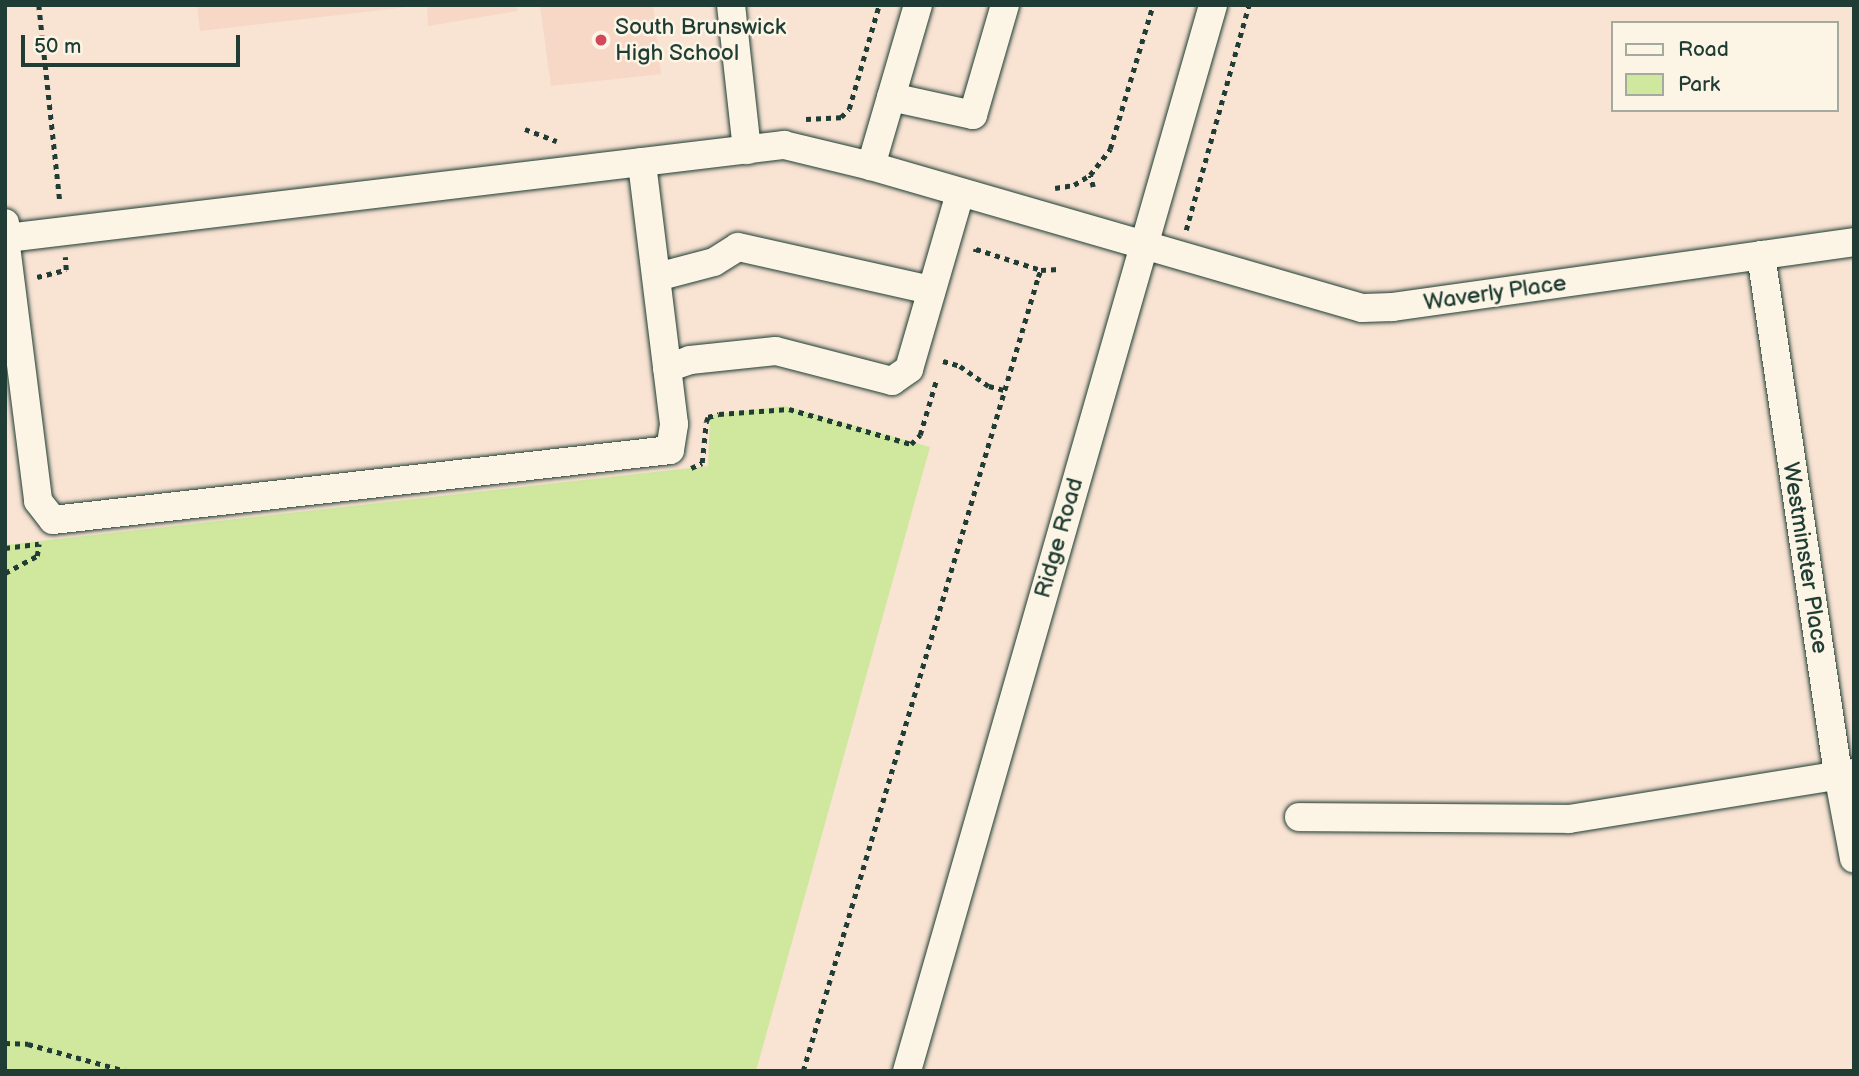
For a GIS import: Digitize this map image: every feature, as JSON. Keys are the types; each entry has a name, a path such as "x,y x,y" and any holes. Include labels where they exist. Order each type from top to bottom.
{"street":[{"path":"731,5 747,150"},
{"path":"871,166 918,5"},
{"path":"891,97 973,115 1004,5"},
{"name":"Ridge Road","path":"907,1071 1213,5"},
{"name":"Waverly Place","path":"6,233 784,145 871,166 1362,308 1407,305 1854,242"},
{"path":"6,233 38,501 53,520 670,450 674,424 642,162"},
{"path":"667,368 690,360 776,351 892,381 909,369 960,193"},
{"path":"657,277 713,262 737,247 931,290"},
{"name":"Westminster Place","path":"1760,255 1846,774 1854,859"},
{"path":"1299,817 1569,819 1846,774"}],"path":[{"path":"39,5 47,74"},
{"path":"800,118 828,120 841,117 849,110 879,5"},
{"path":"1093,187 1090,175 1110,149 1153,5"},
{"path":"1179,255 1249,5"},
{"path":"803,1071 1041,270 1059,269"},
{"path":"943,361 960,366 989,386 1004,390"},
{"path":"5,573 37,556 39,544"},
{"path":"5,1043 41,1047 126,1071"}],"shaded area":[{"path":"197,5 407,5 407,7 200,31"},
{"path":"427,5 517,5 517,11 428,26"},
{"name":"South Brunswick High School","path":"540,5 653,5 661,74 551,86"}],"green space":[{"path":"785,406 930,447 756,1071 5,1071 5,545 708,466 710,415"}],"place":[{"name":"South Brunswick High School","path":"601,40"}]}
